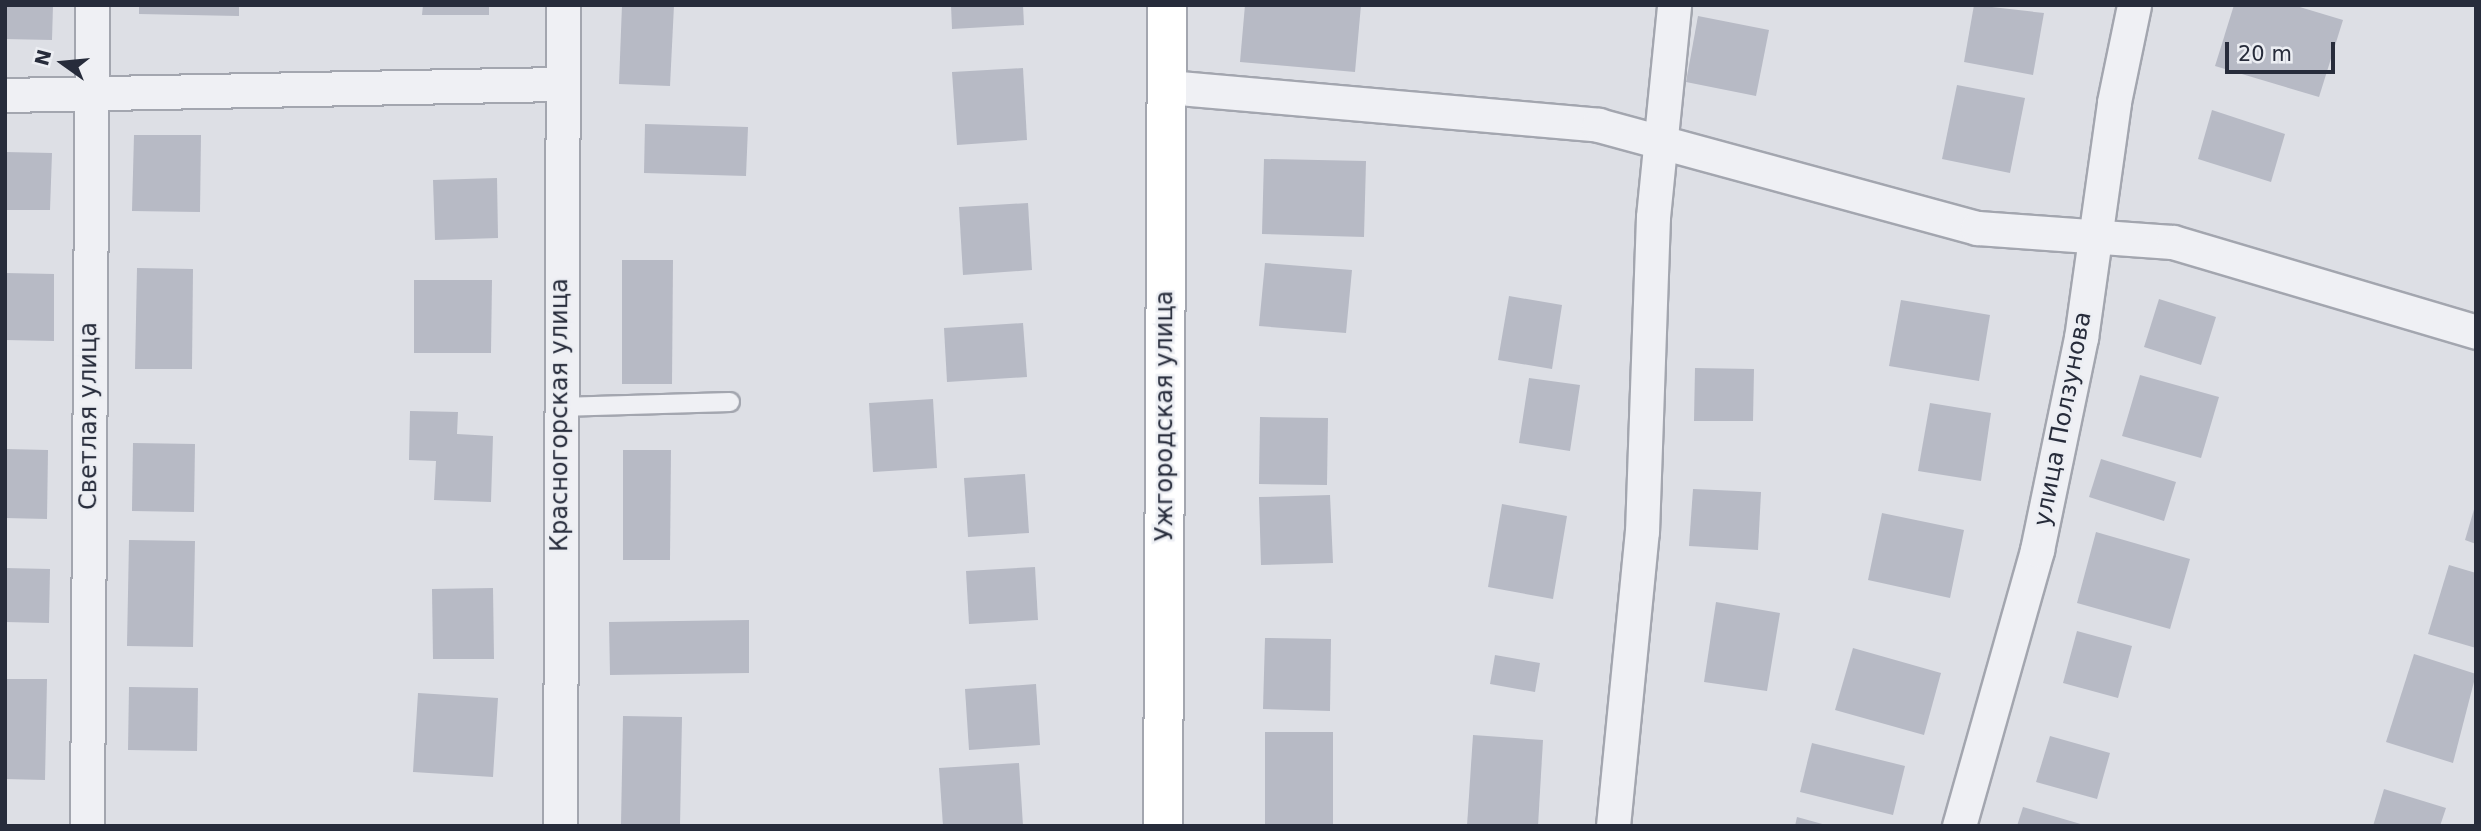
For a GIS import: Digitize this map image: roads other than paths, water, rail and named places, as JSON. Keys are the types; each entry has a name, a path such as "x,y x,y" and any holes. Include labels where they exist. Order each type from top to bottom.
{"main road":[{"name":"Ужгородская улица","path":"1163,826 1167,5"}],"street":[{"name":"Светлая улица","path":"87,826 92,5"},
{"name":"Красногорская улица","path":"560,826 560,84 564,5"},
{"path":"1613,826 1642,532 1653,217 1665,138 1674,5"},
{"name":"улица Ползунова","path":"1959,826 2037,550 2081,338 2095,236 2134,5"},
{"path":"5,95 91,89 560,84"},
{"path":"1167,87 1598,125 1665,138 1824,189 1977,228 2173,242 2476,332"}],"lane":[{"path":"561,407 730,402"}]}
